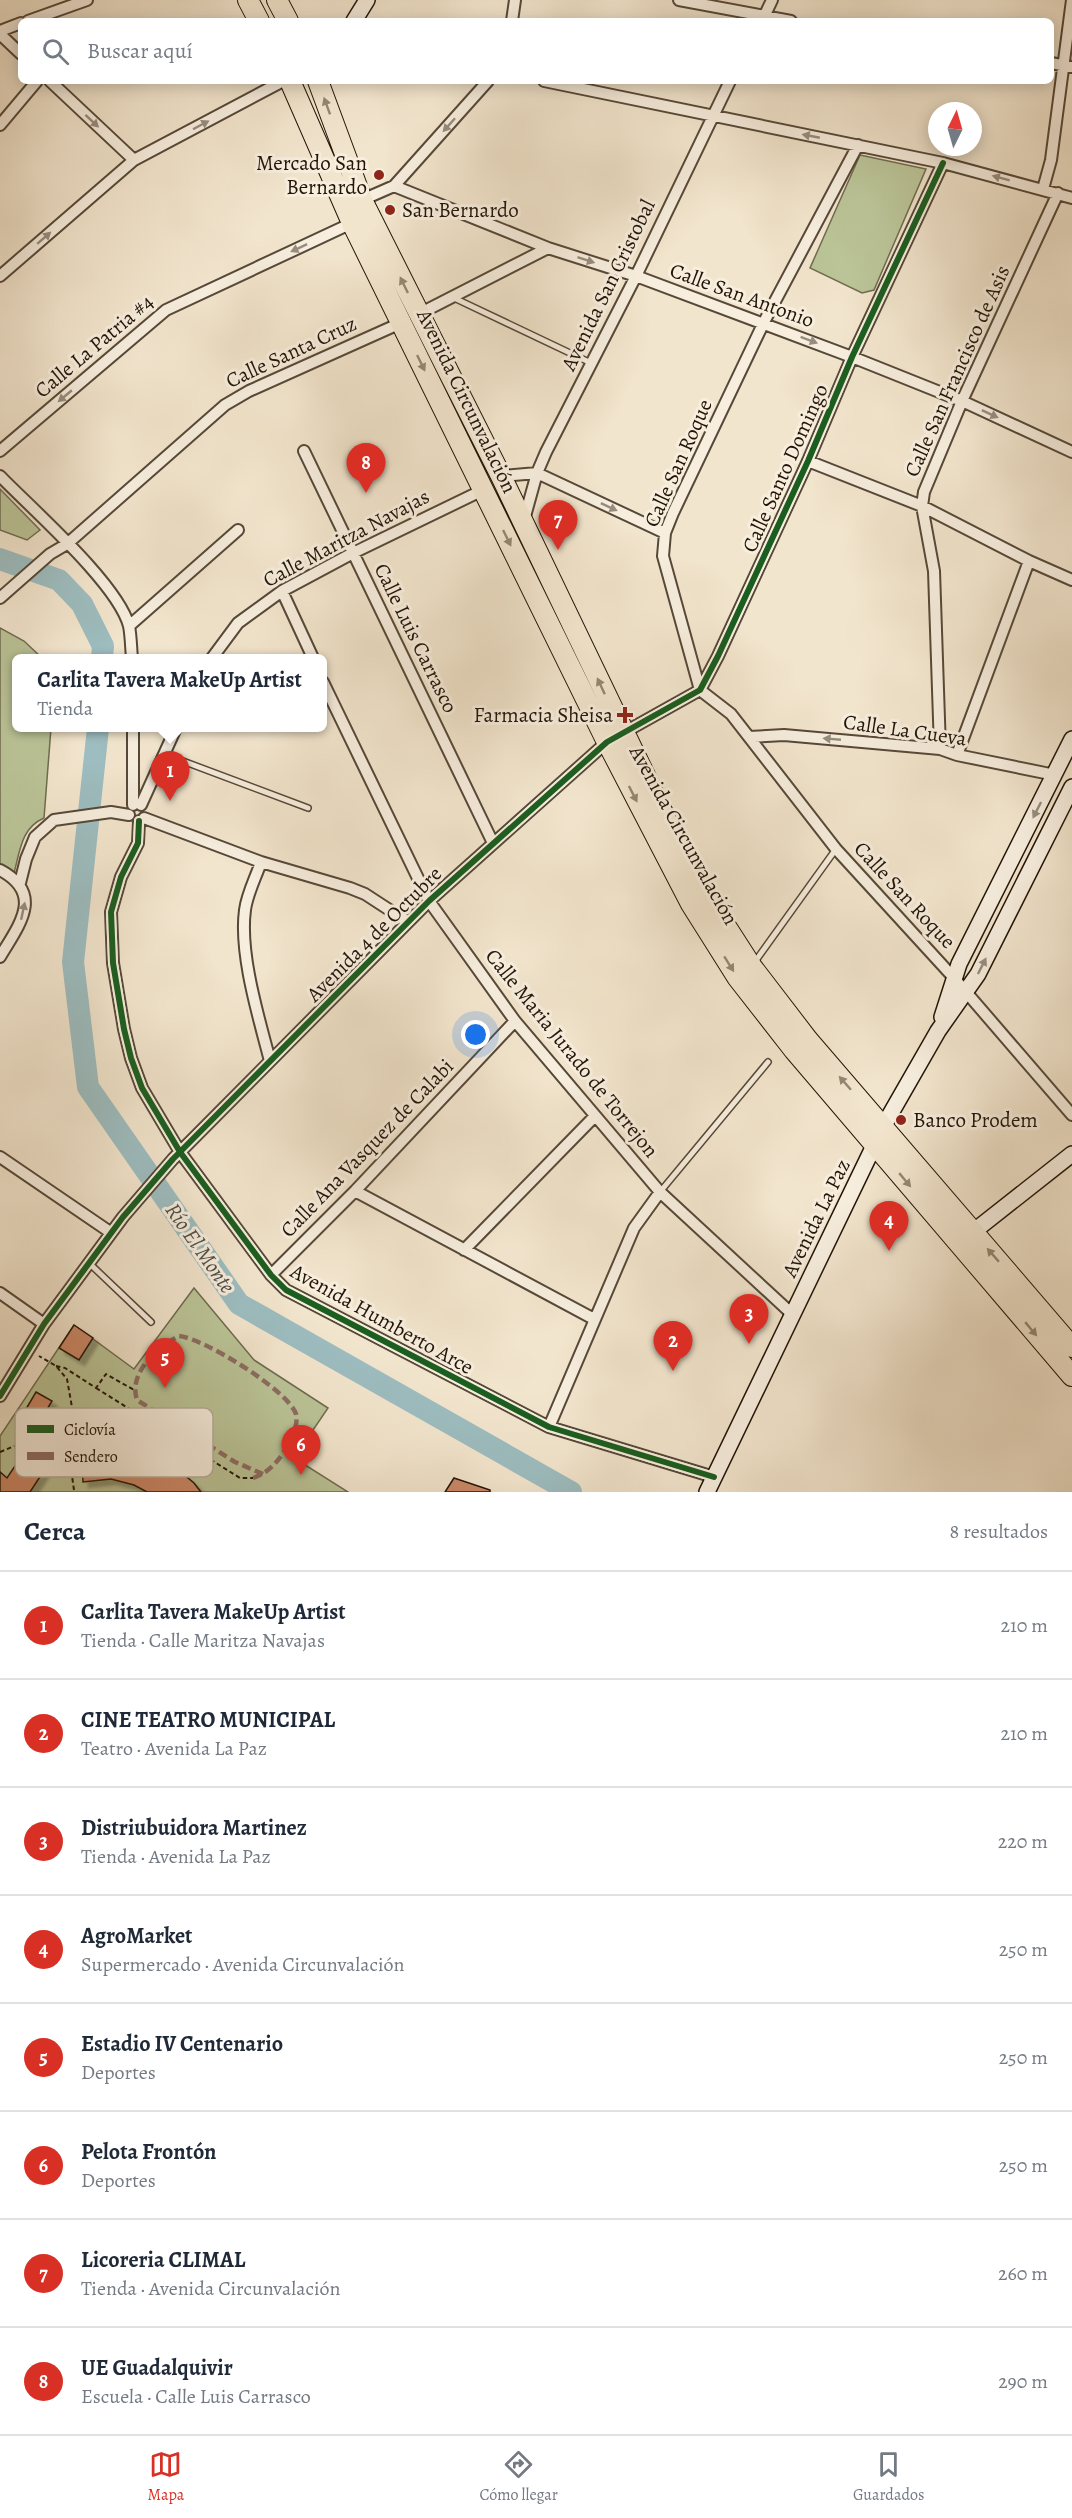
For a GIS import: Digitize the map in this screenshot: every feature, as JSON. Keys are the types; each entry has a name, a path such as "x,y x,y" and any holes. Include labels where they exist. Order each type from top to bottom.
{"highway":[{"path":"248,0 257,18"},
{"path":"277,0 286,18"},
{"name":"Avenida Circunvalación","path":"291,84 352,223 501,476 524,523 681,886 737,976 794,1050 1072,1376"},
{"name":"Avenida Circunvalación","path":"319,84 362,200 483,490 615,737 707,897 752,967 808,1040 973,1232 1068,1335"}],"street":[{"path":"36,18 87,0"},
{"path":"356,18 367,0"},
{"path":"512,18 515,0"},
{"path":"679,0 759,18"},
{"path":"763,18 772,0"},
{"path":"1042,189 1051,160 1068,66 1072,0"},
{"path":"18,24 0,32 18,51"},
{"path":"0,125 34,84"},
{"path":"53,84 134,160"},
{"path":"0,276 134,160 278,84"},
{"path":"362,200 394,186 485,84"},
{"path":"558,84 943,163 1072,198"},
{"name":"Avenida San Cristobal","path":"524,523 537,473 636,276 728,84"},
{"name":"Calle San Roque","path":"858,145 764,322 665,533 663,556 700,690 731,714 836,849 954,978 1072,1115"},
{"name":"Calle Santo Domingo","path":"700,690 808,461 852,357 943,163"},
{"name":"Calle San Antonio","path":"394,186 548,248 636,276 764,322 962,401 1072,452"},
{"name":"Calle San Francisco de Asis","path":"940,749 934,571 922,506 924,492 962,401 1058,193"},
{"name":"Calle La Patria #4","path":"0,451 166,310 352,223"},
{"name":"Calle Santa Cruz","path":"0,598 50,554 67,544 225,405 249,391 410,318 548,248"},
{"name":"Calle Luis Carrasco","path":"304,451 493,843"},
{"path":"808,461 922,506 1029,561 1072,580"},
{"path":"501,476 537,473 665,533"},
{"path":"0,476 100,578 117,602 129,626 132,654"},
{"name":"Calle Maritza Navajas","path":"215,654 238,623 282,591 353,553 483,490"},
{"path":"129,626 238,530"},
{"path":"957,755 1029,561"},
{"path":"282,591 311,654"},
{"name":"Calle Maria Jurado de Torrejon","path":"327,690 429,901 515,1021 594,1117 660,1192 792,1314"},
{"path":"615,737 700,690"},
{"path":"133,732 134,808"},
{"path":"174,732 134,808 131,819 141,820 261,862 350,888 365,894 408,922"},
{"name":"Calle La Cueva","path":"749,737 784,735 940,749 957,755 1055,775"},
{"name":"Avenida 4 de Octubre","path":"0,1396 44,1324 110,1232 177,1156 429,901 615,737"},
{"name":"Avenida La Paz","path":"938,1031 959,964 1072,738"},
{"name":"Avenida La Paz","path":"707,1492 884,1127 938,1031 978,974 1072,787"},
{"path":"0,957 22,918 25,908 25,896 20,883 35,837 54,820 66,817 134,808 146,812 141,820"},
{"name":"Avenida Humberto Arce","path":"141,820 138,843 114,894 111,941 124,1029 131,1058 142,1088 177,1156 271,1275 286,1290 549,1427 714,1477"},
{"path":"261,862 245,909 244,923 250,981 270,1061"},
{"path":"0,870 20,883"},
{"name":"Calle Ana Vasquez de Calabi","path":"271,1275 355,1191 515,1021"},
{"path":"464,1250 594,1117"},
{"path":"973,1232 1072,1154"},
{"path":"0,1157 110,1232"},
{"path":"355,1191 594,1319"},
{"path":"549,1427 634,1228 660,1192"},
{"path":"0,1293 44,1324"}],"lane":[{"path":"452,297 591,363"},
{"path":"164,754 308,808"},
{"path":"752,967 836,849"},
{"path":"660,1192 768,1062"},
{"path":"88,1262 151,1322"}],"path":[{"path":"28,1349 56,1366 67,1379 72,1408"},
{"path":"56,1366 65,1368 128,1408"},
{"path":"96,1388 106,1374 134,1390"},
{"path":"0,1452 15,1446"},
{"path":"213,1461 240,1478 253,1478"},
{"path":"72,1477 74,1490"}],"green space":[{"path":"860,155 926,169 874,290 862,293 810,268"},
{"path":"0,489 40,530 27,540 0,530"},
{"path":"0,628 24,641 38,654 12,654 12,732 51,732 44,818 36,822 26,834 14,873 0,865"},
{"path":"194,1288 254,1360 328,1408 294,1458 348,1492 0,1492 0,1436 15,1414 15,1477 213,1477 213,1408 19,1408 74,1325 134,1369"}],"building":[{"path":"74,1325 93,1338 79,1360 59,1348"},
{"path":"36,1392 52,1401 48,1408 27,1408"},
{"path":"15,1466 15,1477 40,1477 30,1492 0,1492 0,1472 7,1478"},
{"path":"83,1477 187,1477 201,1492 147,1492 134,1485 111,1479 83,1482"},
{"path":"454,1478 490,1490 490,1492 445,1492"}],"waterway":[{"name":"Río El Monte","path":"0,559 59,580 82,604 103,646 102,654"},
{"name":"Río El Monte","path":"98,732 73,962 88,1087 239,1304 571,1492"}],"marked path":[{"path":"150,1408 137,1400 135,1390 137,1380 146,1362 162,1347 179,1336 191,1339 224,1355 278,1392 296,1414 295,1428 284,1452 262,1474"},
{"path":"213,1448 235,1462 262,1474"},
{"path":"253,1478 262,1474"}],"cycle path":[{"path":"0,1396 44,1324 123,1217 173,1159 429,901 607,742 700,690 808,461 852,357 943,163"},
{"path":"139,821 138,843 121,877 111,912 113,963 131,1058 142,1088 180,1152 271,1275 286,1290 549,1427 714,1477"}],"place":[{"name":"Mercado San Bernardo","path":"379,175"},
{"name":"San Bernardo","path":"390,210"},
{"name":"UE Guadalquivir","path":"366,493"},
{"name":"Licoreria CLIMAL","path":"558,550"},
{"name":"Farmacia Sheisa","path":"625,715"},
{"name":"Carlita Tavera MakeUp Artist","path":"170,801"},
{"name":"Banco Prodem","path":"901,1120"},
{"name":"AgroMarket","path":"889,1251"},
{"name":"Distriubuidora Martinez","path":"749,1344"},
{"name":"CINE TEATRO MUNICIPAL","path":"673,1371"},
{"name":"Estadio IV Centenario","path":"165,1388"},
{"name":"Pelota Frontón","path":"301,1475"}]}
